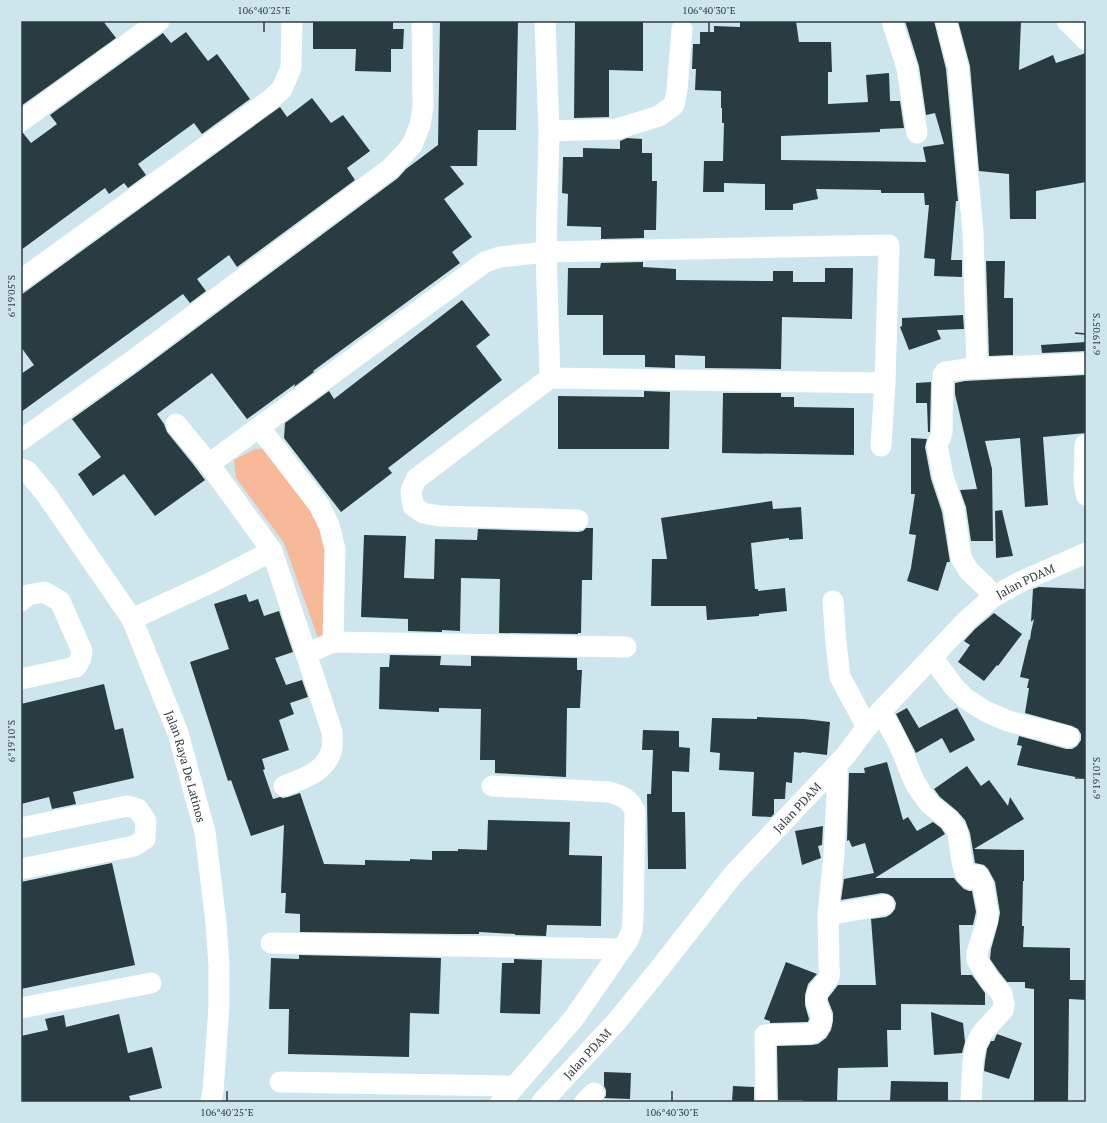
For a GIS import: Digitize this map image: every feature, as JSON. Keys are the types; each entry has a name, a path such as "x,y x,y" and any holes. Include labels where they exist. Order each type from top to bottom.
{"street":[{"path":"21,121 159,21"},
{"path":"21,280 270,100 282,89 292,68 292,21"},
{"path":"24,470 22,437 132,361 392,168 412,145 420,125 423,107 422,21"},
{"path":"545,21 549,131 546,252 550,378"},
{"path":"892,21 907,68 917,133"},
{"path":"946,21 958,67 973,232 977,368"},
{"path":"1067,21 1086,40"},
{"path":"549,131 617,129 659,116 674,105 677,90 682,29"},
{"path":"209,464 485,262 500,257 546,252 889,245 881,446"},
{"path":"993,597 985,586 969,571 962,558 954,509 943,477 937,451 938,441 942,438 942,375 945,372 964,369 1086,363"},
{"path":"578,520 440,516 423,513 413,506 411,491 416,480 550,378 884,383"},
{"path":"176,424 209,464 272,551 332,732 332,748 324,765 315,773 284,786"},
{"path":"259,427 318,505 329,525 335,549 333,642"},
{"path":"1085,445 1084,481 1086,495"},
{"name":"Jalan Raya De Latinos","path":"24,470 46,494 132,619 178,732 206,832 216,923 219,966 219,1006 211,1102"},
{"path":"132,619 212,582 272,551"},
{"name":"Jalan PDAM","path":"542,1102 617,1021 732,876 837,765 881,711 967,620 993,597 1022,581 1086,553"},
{"path":"21,601 28,595 44,592 60,601 82,651 81,658 76,667 21,679"},
{"path":"833,601 840,676 867,727"},
{"path":"306,654 333,642 626,647"},
{"path":"932,657 954,687 965,698 985,711 1008,722 1069,737"},
{"path":"881,711 902,749 916,785 930,804 951,821 956,830 959,838 963,866 967,877 971,879 975,875 978,875 983,884 988,912 987,921 977,953 977,960 989,979 1002,994 1004,1004 1003,1010 982,1033 976,1045 973,1060 971,1102"},
{"path":"766,1102 765,1035 812,1033 819,1027 822,1021 821,1014 816,1006 817,995 830,974 828,915 834,854 837,765"},
{"path":"492,786 609,792 625,797 631,803 635,811 633,921 632,930 628,940 574,1018 502,1102"},
{"path":"21,828 127,806 138,809 146,821 145,839 134,846 21,869"},
{"path":"828,915 884,905"},
{"path":"270,943 621,949"},
{"path":"21,1008 151,983"},
{"path":"280,1082 515,1086"}],"shaded area":[{"path":"267,448 324,519 336,633 318,638 284,543 236,478 234,460 255,449"}],"building":[{"path":"21,21 103,21 116,38 21,106"},
{"path":"313,21 393,21 393,29 404,29 403,49 391,49 391,72 355,71 356,49 313,49"},
{"path":"440,21 518,21 516,130 478,130 477,166 450,166 464,184 444,199 472,237 452,252 460,263 313,371 314,372 294,387 295,384 247,419 212,373 157,414 164,424 167,432 205,480 155,516 124,474 93,496 78,474 101,457 72,419 139,371 398,178 406,169 438,145"},
{"path":"575,21 643,21 643,71 609,70 609,117 574,118"},
{"path":"740,21 796,21 799,42 831,42 832,72 828,72 828,104 868,102 866,75 889,73 890,101 900,101 904,128 880,129 880,132 781,136 781,160 926,162 923,147 944,144 935,113 926,115 919,66 905,21 934,21 946,69 958,201 956,201 951,260 962,260 962,277 934,276 935,259 924,258 929,205 925,205 924,193 881,193 881,190 816,189 818,199 793,204 793,210 765,210 765,184 724,183 724,192 703,192 704,161 723,161 724,123 722,123 721,91 695,90 696,69 692,69 693,44 700,44 700,32 714,32 714,26 740,27"},
{"path":"958,21 1021,21 1019,70 1053,55 1056,63 1086,53 1086,182 1036,191 1036,219 1010,219 1009,174 979,171 970,66"},
{"path":"186,32 208,61 217,54 250,99 202,134 194,123 138,164 146,175 128,188 124,183 109,194 105,188 21,250 21,133 23,133 31,143 57,124 50,115 163,33 171,43"},
{"path":"312,98 331,123 343,115 370,151 347,168 355,180 237,267 229,255 197,279 206,291 190,303 183,294 21,412 21,374 34,365 21,347 21,295 280,107 287,117"},
{"path":"627,138 642,139 642,153 652,153 652,181 657,181 656,230 644,230 644,238 601,239 601,227 567,226 568,194 562,193 563,157 583,157 583,148 620,149 620,141"},
{"path":"986,261 1005,261 1004,298 1013,298 1013,355 989,356"},
{"path":"643,262 643,267 676,269 676,280 773,281 773,271 793,271 793,282 825,282 825,268 853,268 852,319 782,317 781,369 705,368 705,356 675,355 675,368 645,367 645,355 603,355 603,315 567,315 568,268 600,268 601,263"},
{"path":"462,300 490,335 476,346 502,380 388,468 392,473 341,512 284,438 285,423 329,391 334,399"},
{"path":"963,315 964,329 937,330 941,339 909,350 900,327 902,326 902,318"},
{"path":"1086,342 1086,351 1042,353 1041,345"},
{"path":"1086,375 1086,433 1043,437 1048,505 1025,507 1020,438 985,441 992,469 993,541 971,541 966,507 960,490 977,489 955,394 955,383 965,381"},
{"path":"931,382 930,432 928,432 927,403 916,403 916,383"},
{"path":"644,391 670,392 669,449 558,449 558,396 644,397"},
{"path":"723,393 781,393 781,397 794,397 794,407 854,408 854,455 722,453"},
{"path":"911,438 927,439 925,447 931,479 942,512 950,562 947,562 938,591 907,581 911,568 916,535 909,534 915,494 911,494"},
{"path":"772,501 773,509 801,507 803,539 789,540 789,538 751,543 755,589 758,589 758,591 785,588 787,611 759,614 759,616 707,620 706,606 651,606 652,559 667,559 661,518"},
{"path":"1002,510 1013,556 996,558 995,511"},
{"path":"586,528 593,528 592,580 582,580 581,633 499,633 500,579 461,578 460,631 408,631 408,619 361,617 364,535 406,536 404,578 434,579 435,539 477,540 478,529 578,532 583,531"},
{"path":"1039,587 1086,589 1086,779 1017,765 1022,746 1017,745 1019,736 1066,749 1072,749 1077,746 1081,740 1081,734 1078,729 1072,726 1025,713 1029,679 1020,677 1034,619 1031,622 1033,589"},
{"path":"246,594 249,602 258,599 264,616 279,611 293,652 275,658 286,685 302,680 308,697 290,703 294,714 279,720 289,750 262,759 265,769 263,770 273,799 288,797 300,793 324,864 365,865 365,860 432,860 432,851 458,851 458,849 487,850 488,820 570,822 569,855 602,856 601,926 547,925 546,936 479,932 479,934 456,934 300,932 300,914 285,913 286,893 281,893 284,825 251,836 231,780 228,781 190,662 229,649 214,604"},
{"path":"994,613 1022,634 998,666 997,665 984,681 958,662 970,645 964,641 975,629"},
{"path":"390,655 441,656 440,665 471,666 471,656 577,658 577,670 582,670 580,708 567,708 566,777 495,773 495,760 480,760 481,709 439,708 439,712 379,709 380,667 389,667"},
{"path":"104,684 115,730 123,728 134,778 73,792 76,804 52,809 49,797 21,804 21,704"},
{"path":"907,708 919,728 957,708 975,740 950,753 942,738 916,753 896,714"},
{"path":"757,717 804,719 830,722 827,755 794,752 792,783 786,782 785,799 774,799 774,814 771,817 752,816 754,772 719,770 720,753 710,752 712,718 757,719"},
{"path":"643,730 679,731 679,747 690,748 689,772 672,771 672,812 685,812 686,869 648,869 647,794 651,794 653,750 642,750"},
{"path":"887,762 903,820 908,817 917,831 933,822 941,828 945,834 875,878 954,878 964,889 972,891 976,912 973,925 959,925 961,975 972,975 985,993 985,1005 901,1004 901,1030 887,1030 888,1067 838,1068 837,1102 778,1100 777,1046 812,1045 818,1044 826,1038 831,1030 833,1021 833,1013 828,998 838,985 876,985 871,919 886,917 891,914 895,909 896,903 893,897 882,893 841,900 844,879 874,873 865,843 852,847 849,840 847,841 849,773 865,773 864,768"},
{"path":"967,766 981,786 989,780 1008,806 1010,797 1024,819 974,849 1024,850 1022,926 1024,926 1023,947 1070,948 1070,980 1086,980 1086,1000 1069,999 1068,1102 1034,1102 1034,989 1025,988 1025,982 1007,982 990,959 1000,913 995,882 984,865 975,863 970,833 965,820 957,811 940,797 934,789"},
{"path":"823,826 822,845 818,846 821,858 802,865 795,831"},
{"path":"112,863 135,965 21,989 21,882"},
{"path":"299,955 441,958 439,1014 410,1013 409,1057 288,1054 289,1009 269,1009 271,958 299,959"},
{"path":"514,959 542,960 540,1014 500,1013 502,963 514,963"},
{"path":"786,962 817,974 808,984 805,995 805,1005 809,1019 808,1022 770,1023 770,1021 764,1019"},
{"path":"931,1012 963,1023 965,1042 962,1053 934,1055"},
{"path":"119,1014 128,1053 152,1047 162,1088 129,1096 131,1102 21,1102 21,1036 48,1030 45,1019 64,1015 66,1027"},
{"path":"997,1034 1022,1043 1009,1079 984,1071 987,1049 991,1041 994,1041"},
{"path":"604,1072 631,1073 630,1099 604,1098 606,1096 606,1090 604,1086"},
{"path":"891,1081 948,1082 948,1102 890,1102"},
{"path":"733,1086 754,1087 754,1102 732,1102"}]}
